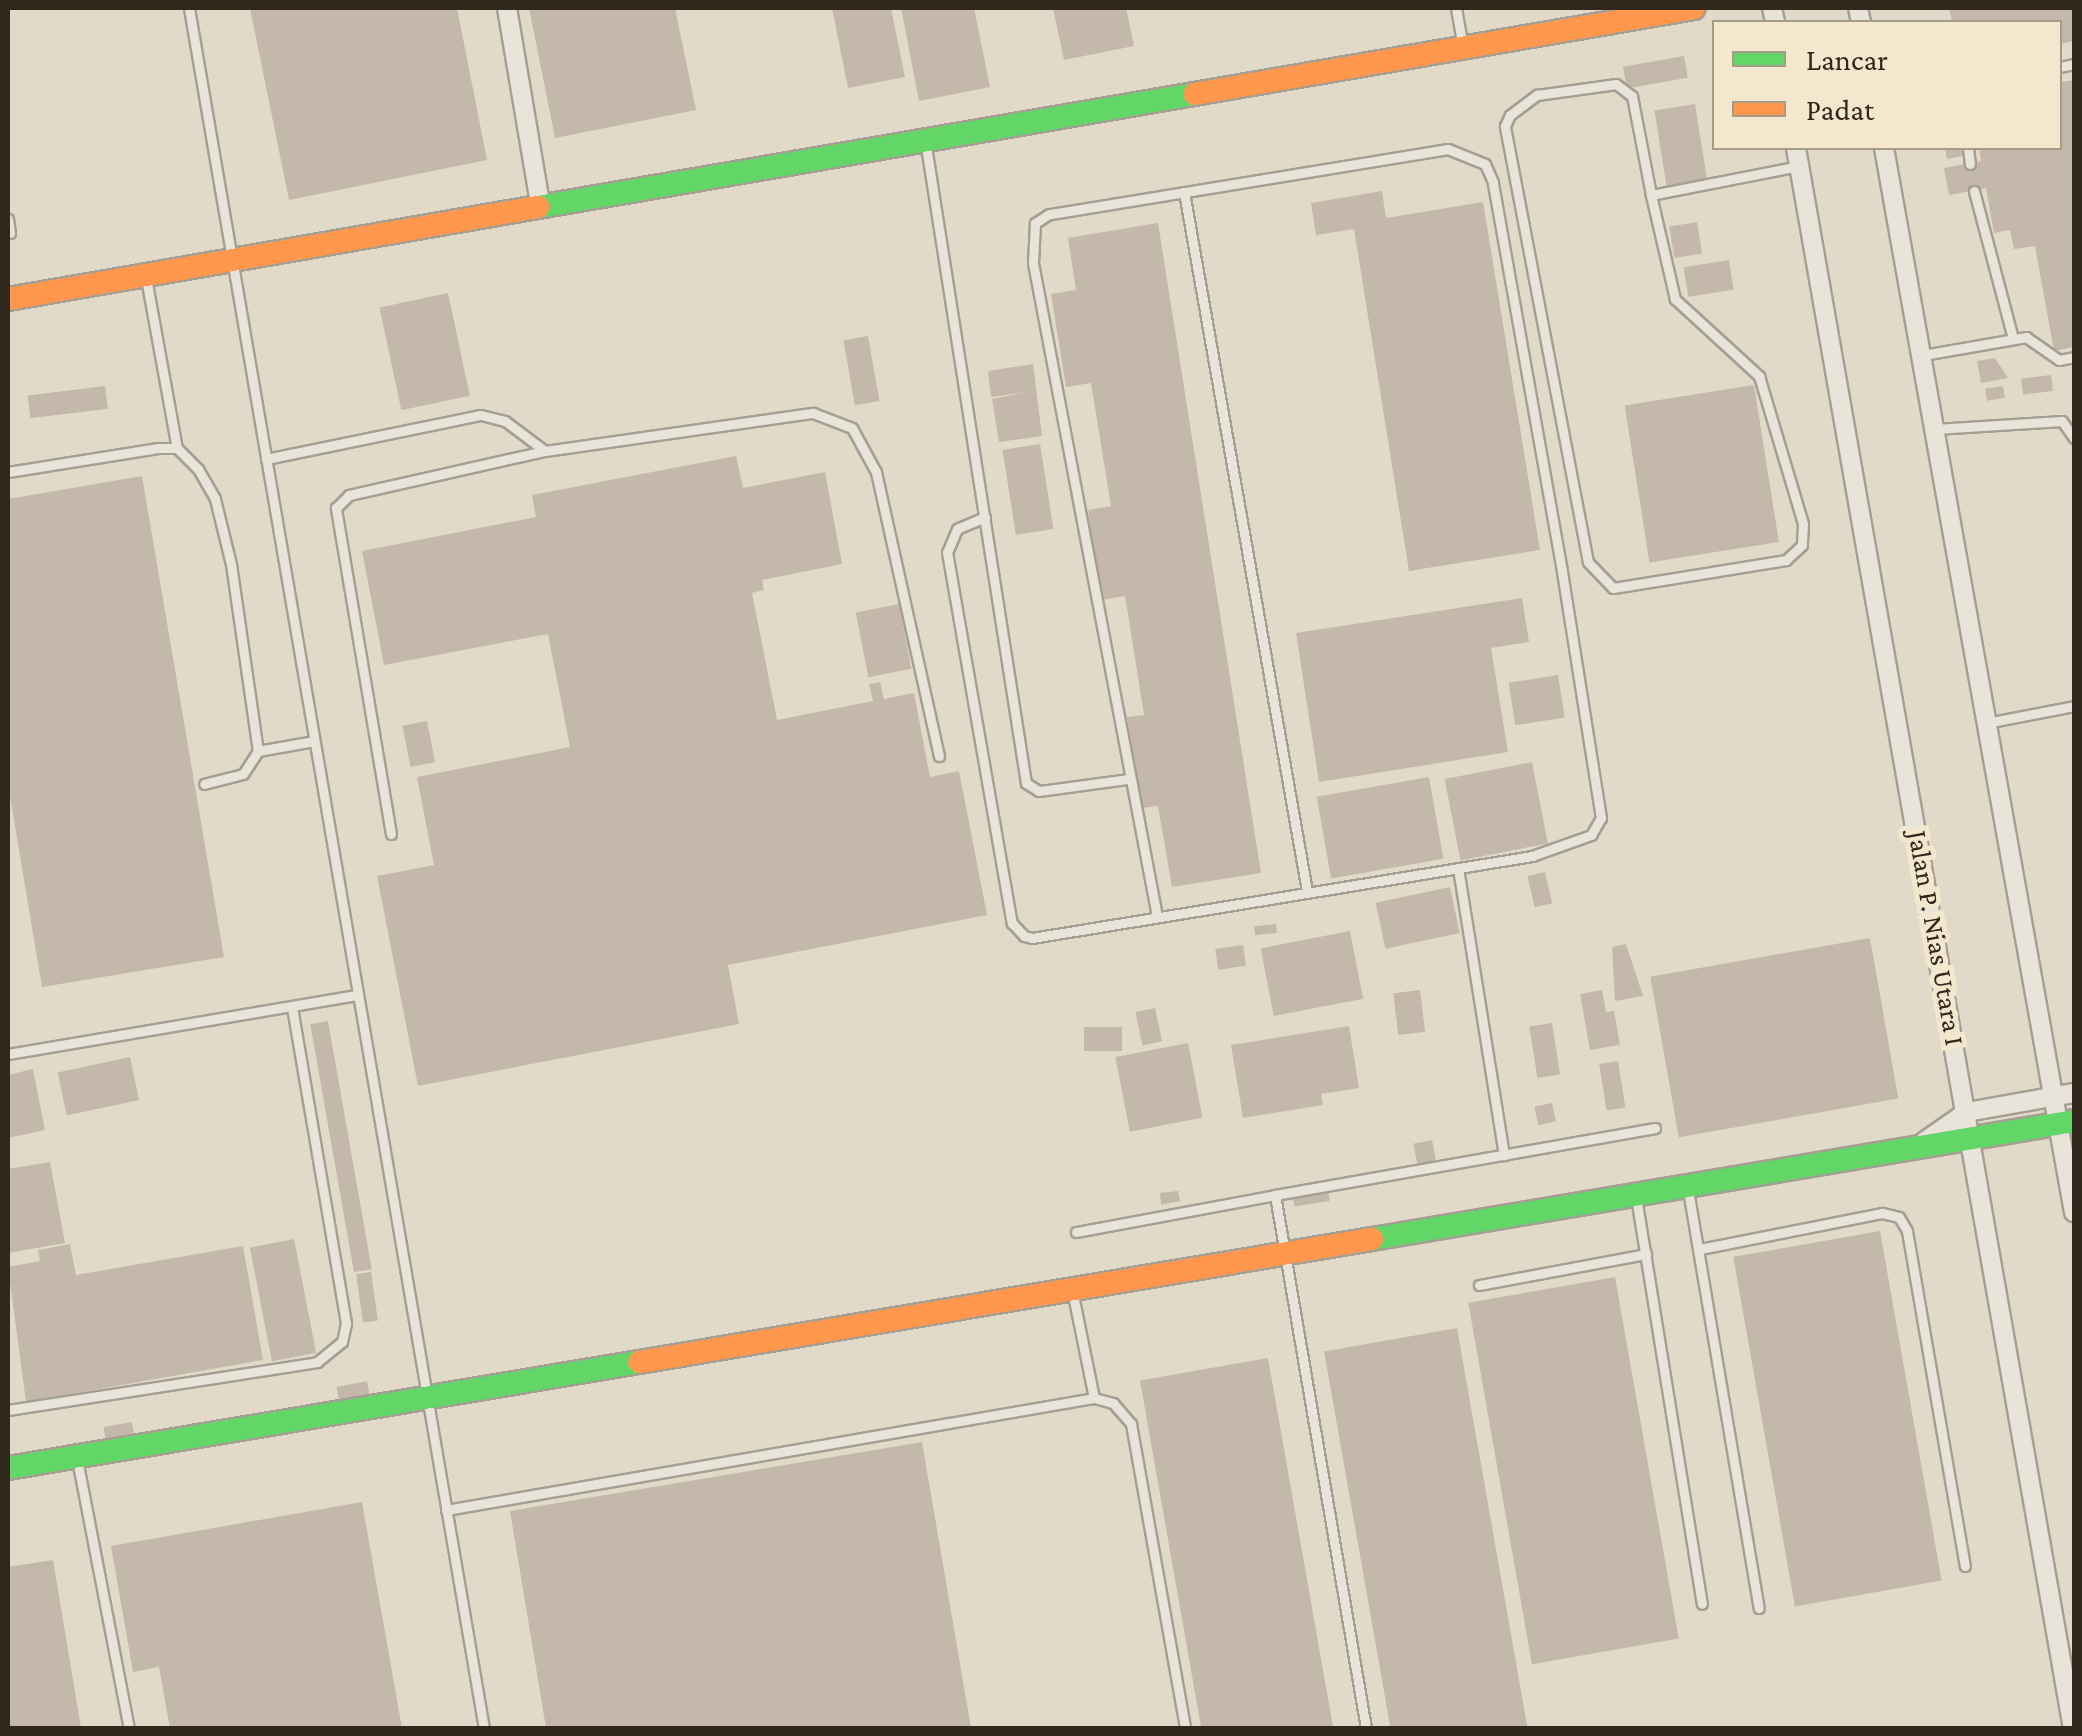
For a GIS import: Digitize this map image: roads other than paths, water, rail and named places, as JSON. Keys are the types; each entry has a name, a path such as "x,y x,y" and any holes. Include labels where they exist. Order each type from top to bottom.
{"street":[{"path":"507,8 542,208"},
{"path":"8,299 145,276 232,256 926,143 1694,8"},
{"path":"1884,150 2054,1097 2068,1123 2074,1212"},
{"name":"Jalan P. Nias Utara I","path":"1798,156 1974,1138 2073,1728"},
{"path":"1924,1142 1967,1112 2074,1093"},
{"path":"8,1468 1924,1142 2068,1123"}],"lane":[{"path":"189,8 484,1728"},
{"path":"1456,8 1463,49"},
{"path":"1616,84 1632,96 1650,195 1676,300 1758,376 1803,524 1802,545 1786,560 1613,588 1588,562 1506,126 1510,115 1536,95 1616,84"},
{"path":"926,143 1026,783 1039,791 1128,779"},
{"path":"985,516 957,528 947,552 1012,923 1032,938 1458,868 1579,843 1601,818 1490,172 1469,154 1448,149 1038,218 1032,234 1128,779 1158,916"},
{"path":"1968,150 1970,164"},
{"path":"1650,195 1798,156"},
{"path":"1974,190 2012,339"},
{"path":"1184,192 1307,891"},
{"path":"8,218 10,233"},
{"path":"145,276 178,448 215,499 258,752 243,774 204,784"},
{"path":"1923,354 2012,339 2035,339 2058,360 2074,357"},
{"path":"392,834 336,508 349,495 544,451 813,413 852,428 876,472 939,756"},
{"path":"266,460 481,415 505,422 544,451"},
{"path":"1934,429 2062,422 2074,438"},
{"path":"8,472 178,448"},
{"path":"1986,723 2074,707 2074,720"},
{"path":"258,752 314,741"},
{"path":"1458,868 1504,1155"},
{"path":"8,1054 358,994"},
{"path":"8,1410 317,1362 342,1342 346,1323 292,1006"},
{"path":"1076,1232 1655,1128"},
{"path":"1687,1182 1760,1608"},
{"path":"1635,1191 1702,1604"},
{"path":"1274,1195 1366,1728"},
{"path":"1700,1249 1882,1213 1898,1217 1907,1231 1966,1566"},
{"path":"1479,1285 1646,1254"},
{"path":"1072,1287 1094,1398"},
{"path":"446,1510 1094,1398 1113,1403 1131,1424 1186,1728"},
{"path":"76,1456 129,1728"}]}
